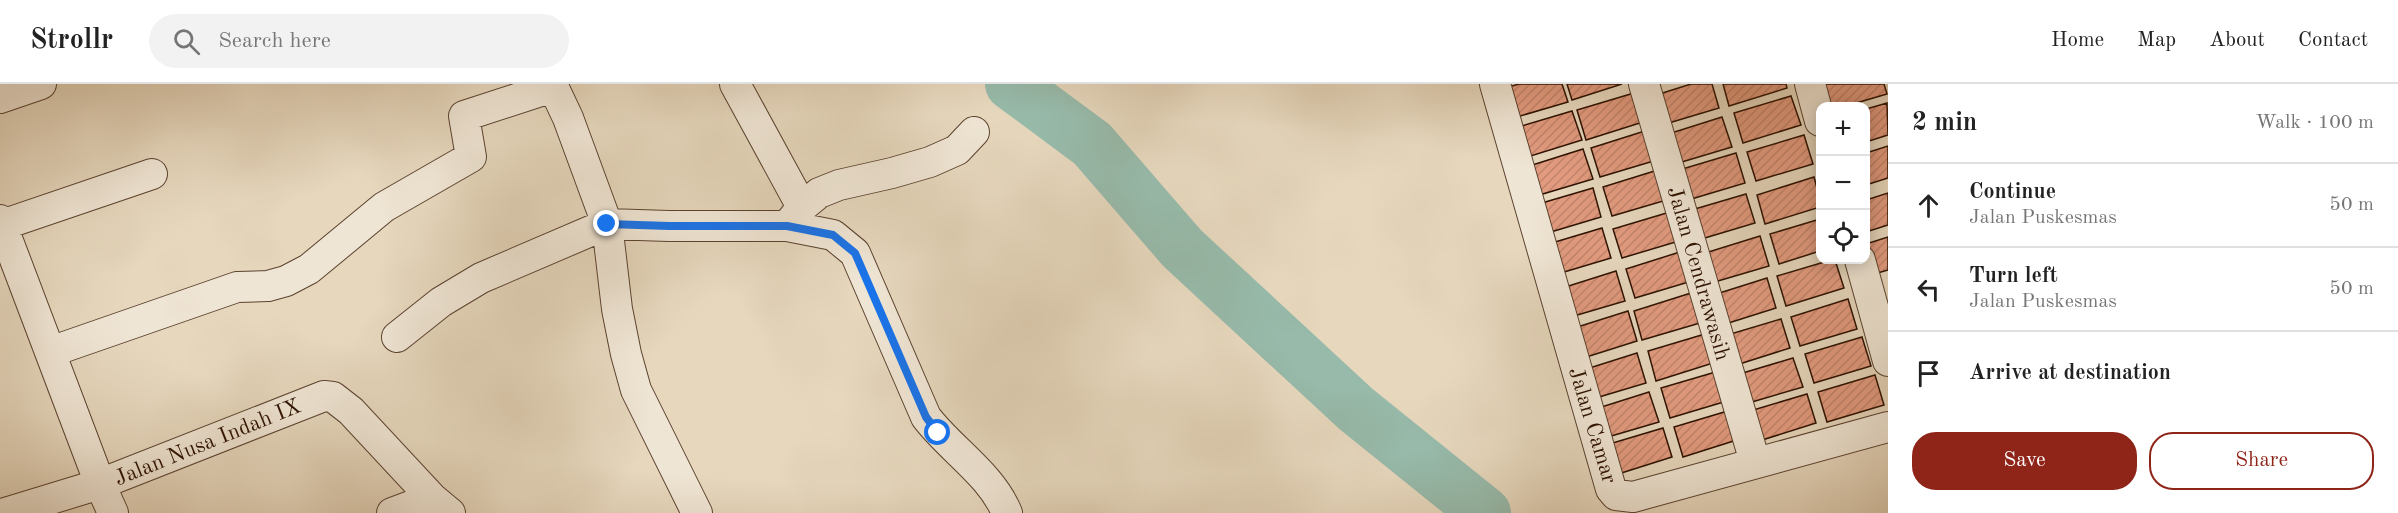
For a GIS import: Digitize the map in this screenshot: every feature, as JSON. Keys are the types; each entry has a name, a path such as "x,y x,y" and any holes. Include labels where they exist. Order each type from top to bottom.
{"street":[{"path":"0,98 41,84"},
{"path":"735,84 795,216"},
{"name":"Jalan Camar","path":"1495,84 1611,489 1616,495 1633,497 1888,427"},
{"name":"Jalan Cendrawasih","path":"1644,84 1755,462"},
{"path":"1810,84 1816,104"},
{"path":"50,352 237,287 268,286 286,281 309,269 384,207 471,157 464,116 553,86 568,118 607,224 617,309 636,390 698,513"},
{"path":"795,216 819,193 839,185 930,162 957,150 974,132"},
{"path":"113,513 1,223 152,174"},
{"path":"397,338 441,302 481,278 607,224 669,226 795,216 833,235 855,253 926,417 938,433 983,476 1003,503 1007,513"},
{"path":"1861,264 1888,361"},
{"name":"Jalan Nusa Indah IX","path":"5,513 100,484 315,398 333,397 351,411 441,506"},
{"path":"392,513 441,506"}],"building":[{"path":"1519,84 1562,84 1568,102 1510,119 1501,89"},
{"path":"1567,84 1622,84 1572,100"},
{"path":"1691,84 1712,84 1719,108 1662,125 1653,96"},
{"path":"1723,84 1786,84 1787,88 1729,106"},
{"path":"1821,84 1884,84 1887,94 1860,102 1827,102"},
{"path":"1634,93 1643,122 1586,140 1577,110"},
{"path":"1791,96 1801,125 1743,143 1734,113"},
{"path":"1887,103 1888,135 1870,141 1870,108"},
{"path":"1572,111 1582,140 1524,158 1515,128"},
{"path":"1722,117 1732,147 1675,164 1665,135"},
{"path":"1648,130 1657,160 1600,177 1591,148"},
{"path":"1804,135 1813,164 1756,181 1747,152"},
{"path":"1888,146 1888,178 1870,184 1870,156 1870,152"},
{"path":"1583,149 1593,179 1536,196 1526,167"},
{"path":"1736,153 1745,183 1688,200 1679,170"},
{"path":"1661,169 1670,199 1612,216 1603,187"},
{"path":"1814,177 1816,208 1765,224 1757,195"},
{"path":"1593,188 1601,217 1544,234 1535,205"},
{"path":"1888,193 1888,225 1870,231 1870,210 1870,199"},
{"path":"1746,194 1755,223 1698,240 1688,211"},
{"path":"1670,212 1679,241 1622,258 1613,229"},
{"path":"1816,220 1816,252 1779,264 1770,234"},
{"path":"1602,228 1611,258 1554,275 1545,245"},
{"path":"1760,236 1769,266 1711,283 1702,254"},
{"path":"1888,237 1888,270 1874,274 1870,259 1870,243"},
{"path":"1683,251 1692,281 1635,298 1626,269"},
{"path":"1818,264 1836,264 1844,288 1786,306 1777,276"},
{"path":"1616,271 1625,301 1567,318 1559,289"},
{"path":"1767,278 1776,308 1719,326 1710,296"},
{"path":"1691,293 1700,323 1642,340 1634,311"},
{"path":"1848,299 1857,329 1800,346 1791,317"},
{"path":"1628,311 1637,341 1580,359 1571,329"},
{"path":"1781,319 1790,348 1733,366 1724,336"},
{"path":"1705,334 1713,363 1656,381 1648,351"},
{"path":"1862,337 1871,366 1814,383 1805,354"},
{"path":"1637,353 1646,383 1589,400 1580,371"},
{"path":"1793,358 1803,387 1745,404 1736,375"},
{"path":"1719,371 1727,401 1670,418 1661,388"},
{"path":"1875,375 1884,405 1827,422 1818,392"},
{"path":"1649,392 1659,422 1601,439 1592,410"},
{"path":"1807,394 1816,423 1759,441 1750,411"},
{"path":"1731,410 1740,439 1683,457 1674,427"},
{"path":"1663,428 1672,457 1615,475 1606,445"}],"waterway":[{"path":"1011,84 1092,144 1182,248 1356,409 1485,513"}],"route":[{"path":"607,224 787,226 833,235 855,253 926,417 938,433"}]}
